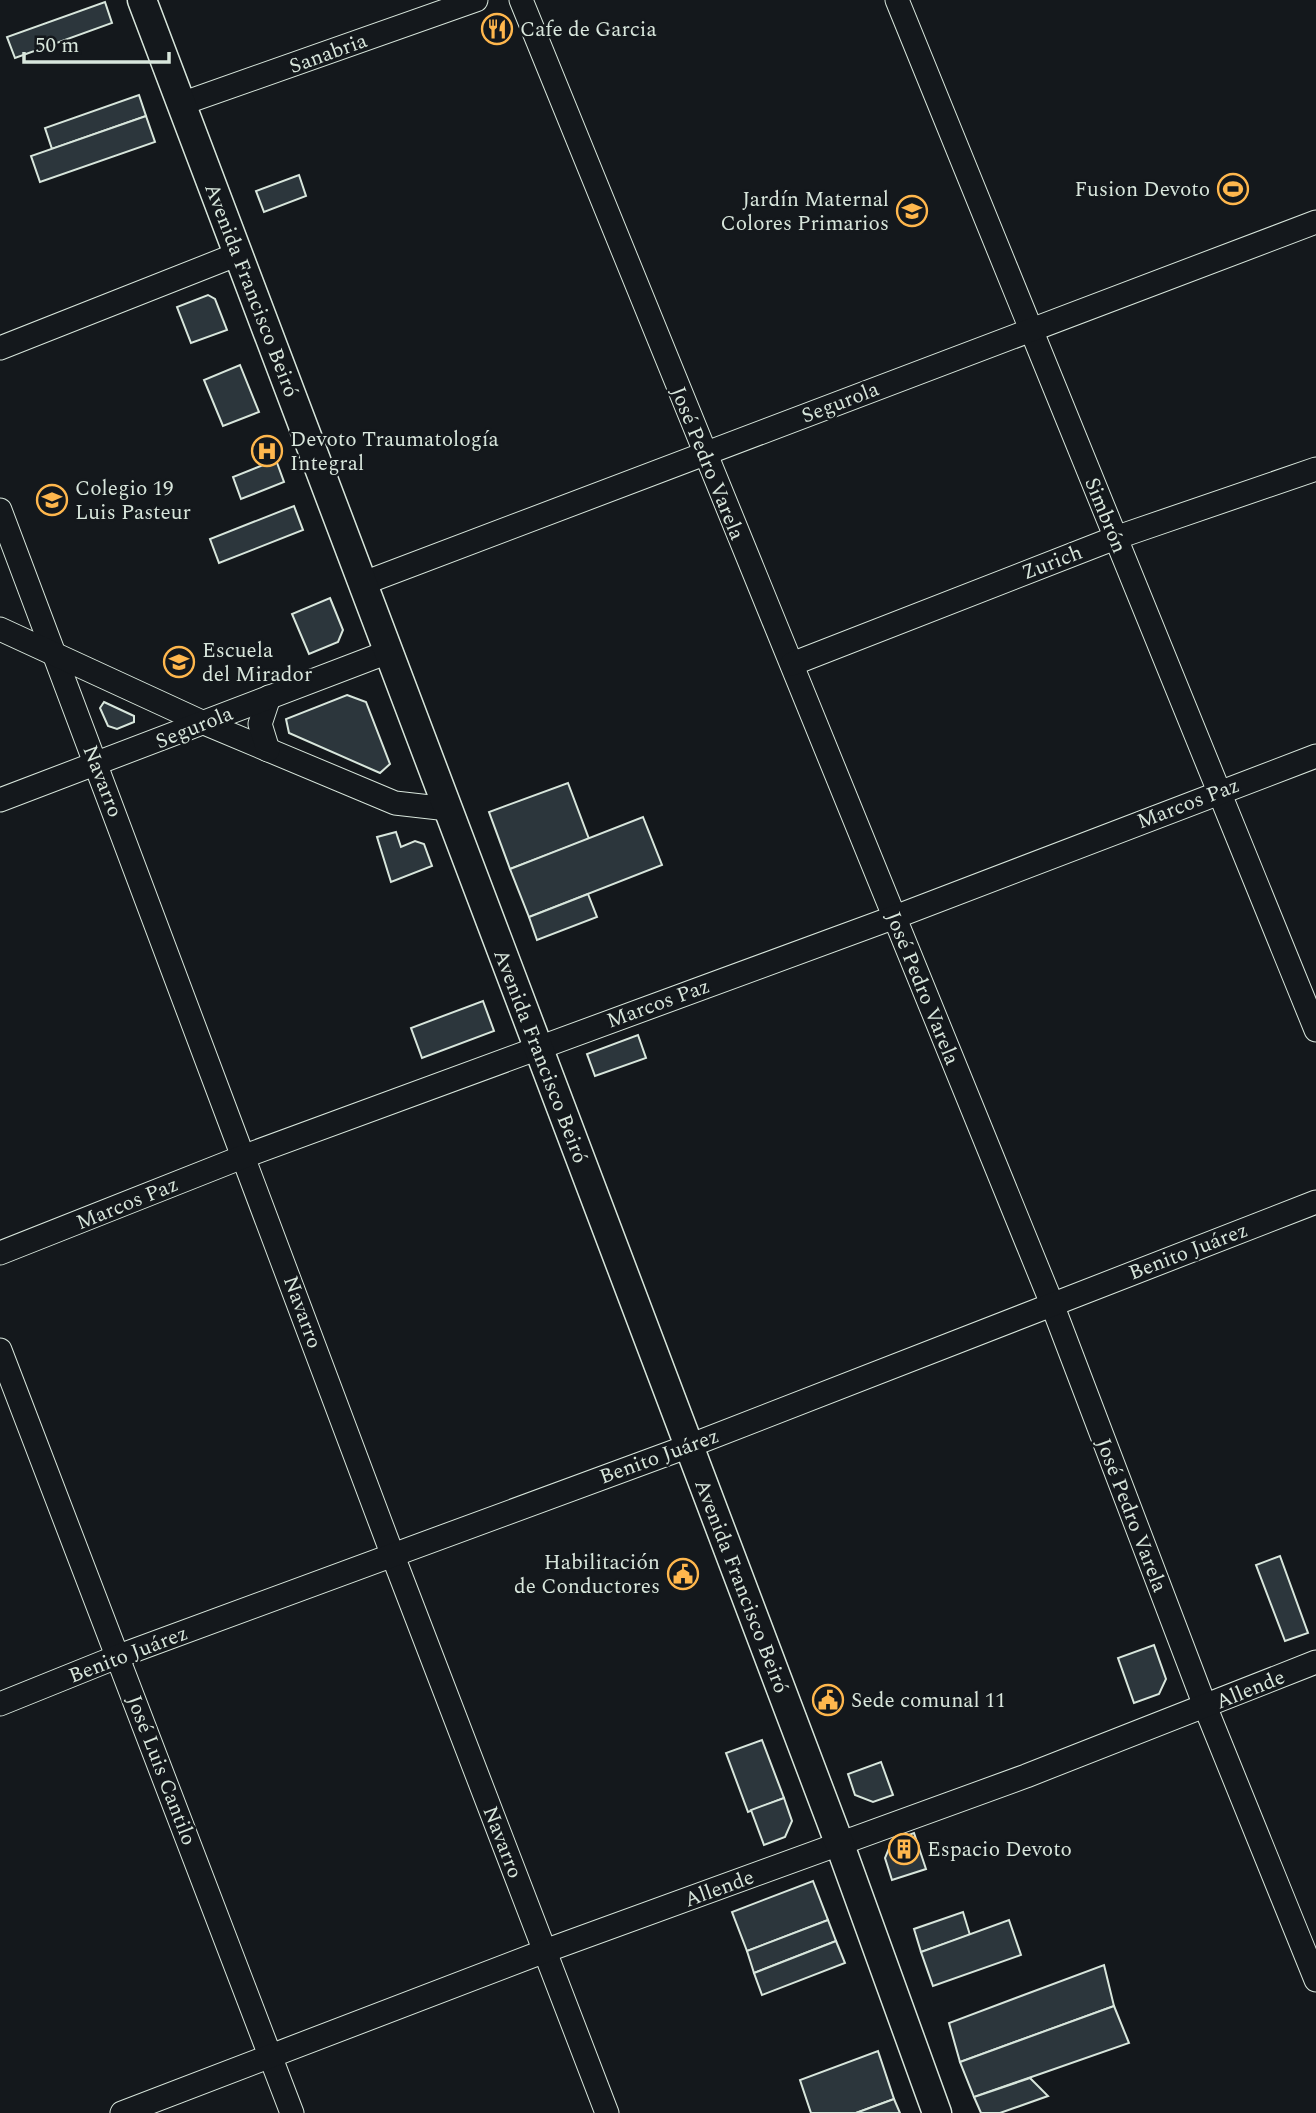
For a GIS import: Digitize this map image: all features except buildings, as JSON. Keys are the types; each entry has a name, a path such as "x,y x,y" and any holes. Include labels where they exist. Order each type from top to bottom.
{"main road":[{"name":"Avenida Francisco Beiró","path":"142,0 840,1845 937,2113"}],"street":[{"name":"Sanabria","path":"181,104 476,0"},
{"name":"José Pedro Varela","path":"521,0 1052,1304 1205,1706 1316,1980"},
{"name":"Simbrón","path":"897,0 1316,1030"},
{"name":"Segurola","path":"364,583 1316,222"},
{"path":"0,348 238,254"},
{"name":"Zurich","path":"792,664 1115,538 1316,469"},
{"name":"Navarro","path":"0,510 245,1156 393,1556 607,2113"},
{"path":"0,629 204,723 395,803 448,809"},
{"name":"Segurola","path":"0,800 388,652"},
{"path":"268,750 260,724 269,697"},
{"name":"Marcos Paz","path":"0,1253 245,1156 895,917 1316,756"},
{"name":"Benito Juárez","path":"0,1704 118,1656 689,1446 1316,1202"},
{"name":"José Luis Cantilo","path":"0,1350 292,2113"},
{"name":"Allende","path":"122,2113 270,2054 545,1951 840,1845 1316,1662"}],"place":[{"name":"Cafe de Garcia","path":"497,29"},
{"name":"Fusion Devoto","path":"1233,189"},
{"name":"Jardín Maternal Colores Primarios","path":"912,211"},
{"name":"Devoto Traumatología Integral","path":"267,451"},
{"name":"Colegio 19 Luis Pasteur","path":"52,500"},
{"name":"Escuela del Mirador","path":"179,662"},
{"name":"Habilitación de Conductores","path":"683,1574"},
{"name":"Sede comunal 11","path":"828,1700"},
{"name":"Espacio Devoto","path":"904,1849"}]}
